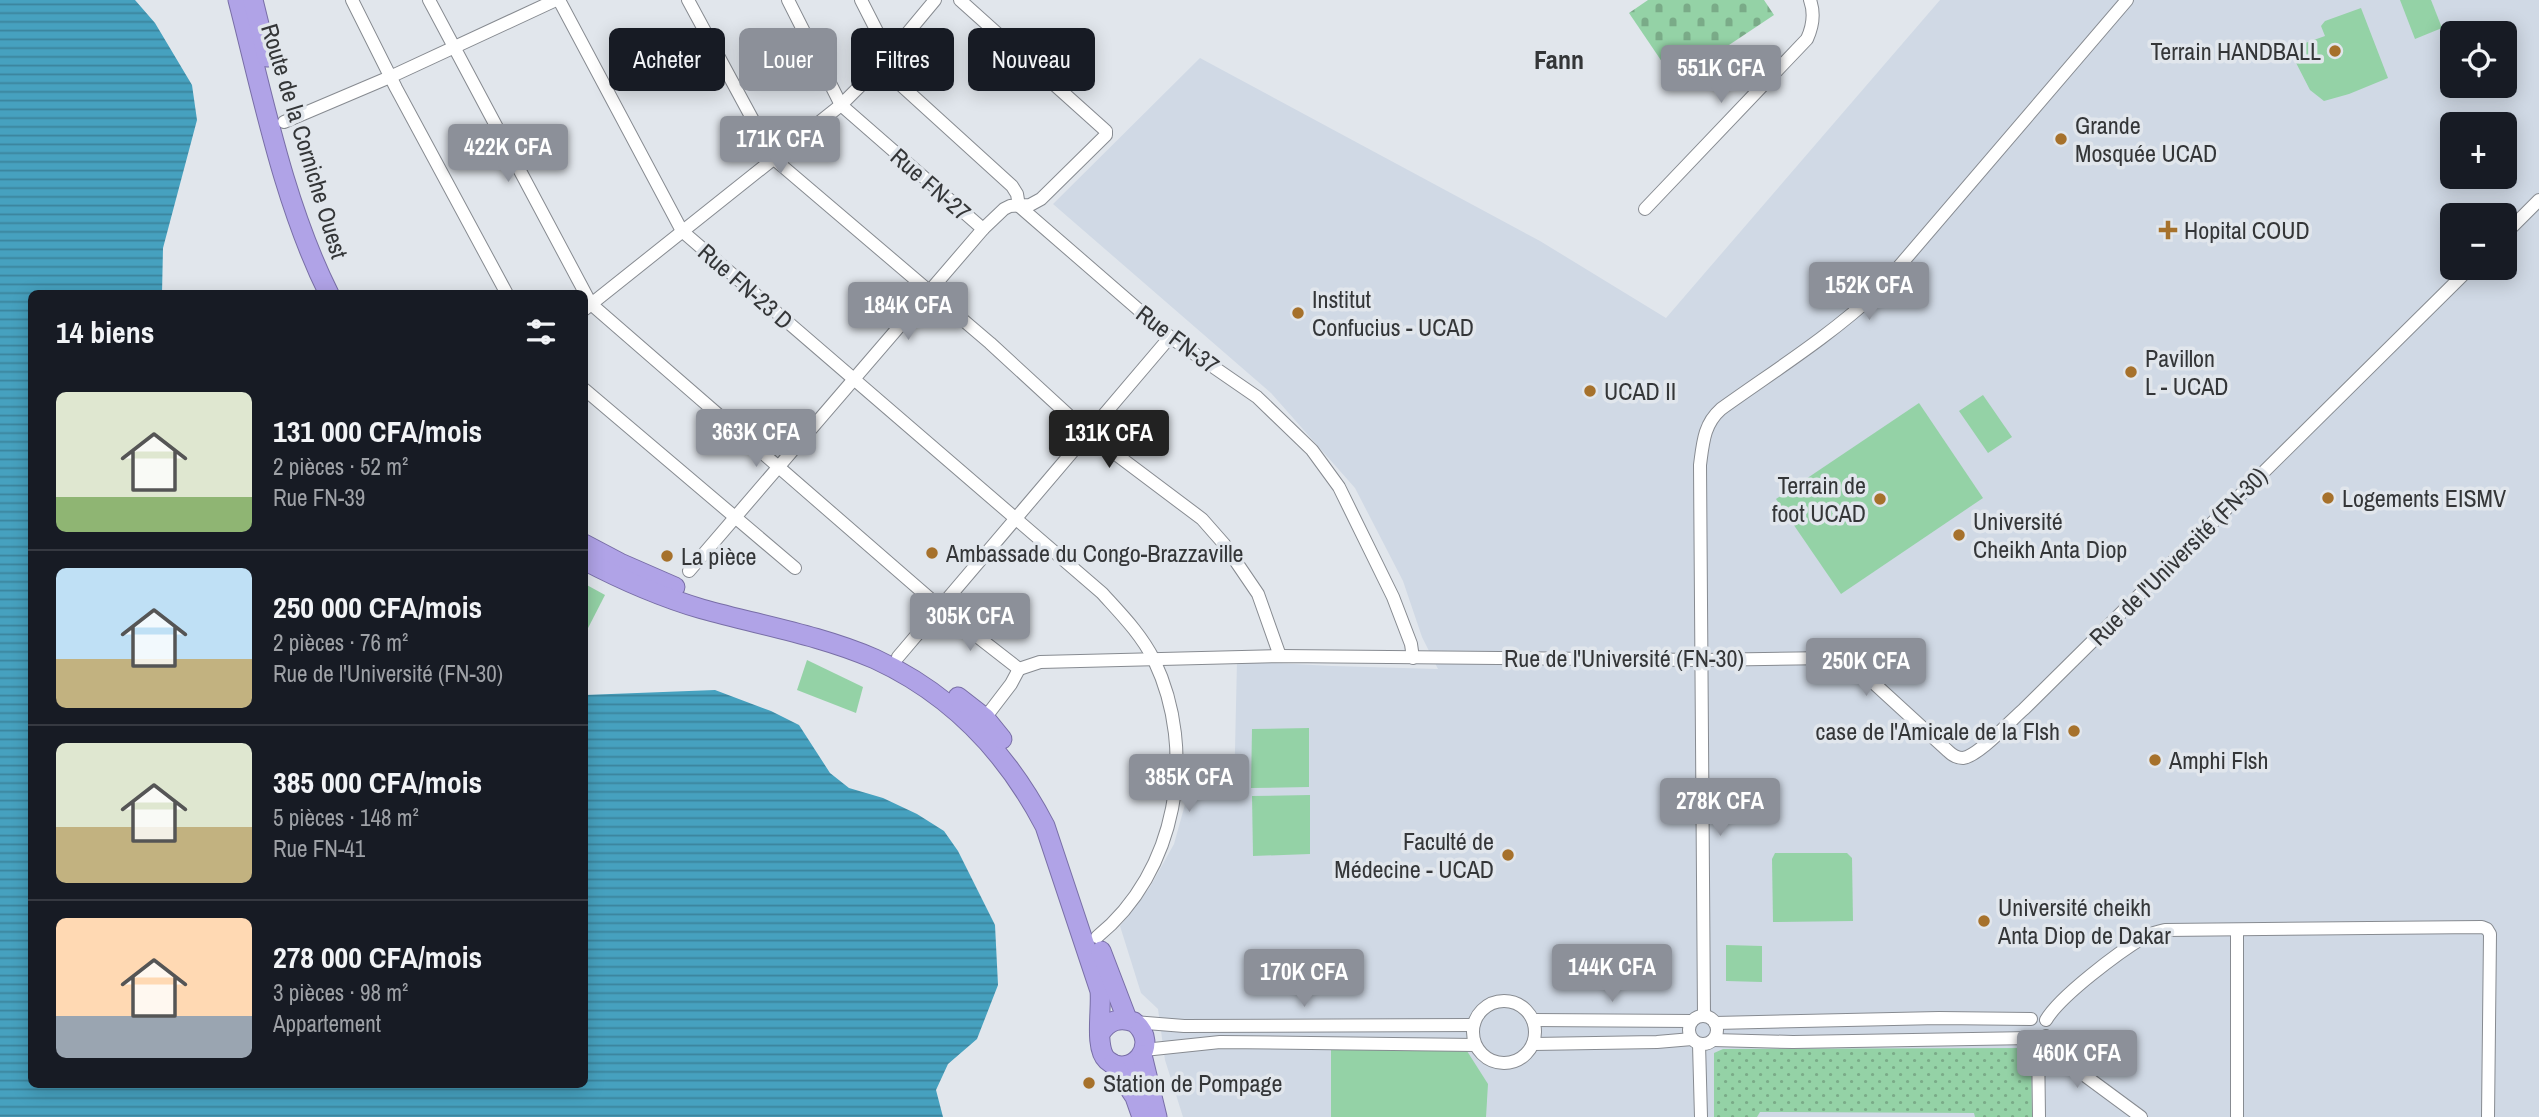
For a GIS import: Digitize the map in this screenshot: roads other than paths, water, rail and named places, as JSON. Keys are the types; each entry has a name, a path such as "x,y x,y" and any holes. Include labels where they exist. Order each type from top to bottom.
{"highway":[{"name":"Route de la Corniche Ouest","path":"238,0 298,218 327,290"},
{"name":"Route de la Corniche Ouest","path":"253,0 284,122 322,252 340,290"},
{"path":"588,546 680,589 843,636 898,657 937,681 985,718 1032,779 1055,820 1130,1021 1145,1037 1143,1053 1157,1117"},
{"path":"588,562 674,600 874,659 924,688 966,720 1005,760 1032,801 1045,827 1100,991 1099,1046 1102,1054 1113,1063 1135,1097 1142,1117"},
{"path":"1100,1034 1110,1022 1130,1021"},
{"path":"1113,1063 1129,1065 1143,1053"}],"street":[{"path":"352,0 390,77 505,290"},
{"path":"429,0 579,290"},
{"path":"284,122 390,77 557,0"},
{"name":"Rue FN-23 D","path":"557,0 682,230 1102,593 1139,635 1154,661 1175,726 1175,799 1162,846 1148,876 1131,903 1097,937"},
{"path":"688,0 774,159 990,344 1089,434 1202,519 1224,544 1258,594 1280,656"},
{"name":"Rue FN-27","path":"788,0 841,104 983,229"},
{"path":"861,0 875,28"},
{"path":"910,28 935,0"},
{"path":"689,571 983,229 1004,209 1030,205 1041,199 1106,135 1106,131 960,0"},
{"path":"1645,209 1807,39 1814,15 1810,0"},
{"path":"1533,1044 1707,1044 1713,1040 1717,1032 1704,1020 1700,465 1706,428 1713,416 1836,326 1878,291 2127,0"},
{"path":"854,91 774,159 588,307 779,467 942,609 1019,669 985,718"},
{"name":"Rue FN-37","path":"908,91 1012,186 1019,206 1170,337 1257,397 1312,450 1339,487 1393,597 1411,644 1413,658"},
{"path":"2517,222 2539,200"},
{"name":"Rue de l'Université (FN-30)","path":"1019,669 1040,662 1280,656 1842,659 1854,665 1952,755 1963,758 1970,756 2024,709 2458,280"},
{"path":"898,657 942,609 1170,337"},
{"path":"588,392 795,568"},
{"path":"2046,1020 2060,1000 2153,932 2473,926 2487,929 2490,934 2488,1117"},
{"path":"2237,931 2237,1117"},
{"path":"1497,1001 1515,1002 1522,1006 1533,1020 1533,1044 1524,1056 1509,1063 1491,1061 1479,1052 1475,1045 1473,1025 1482,1009 1497,1001"},
{"path":"1533,1020 2040,1017 2046,1020 2050,1028 2039,1038 1793,1042 1713,1040"},
{"path":"2031,1019 2026,1029 2141,1117"},
{"path":"1702,1117 1695,1042 1688,1030 1704,1020"},
{"path":"1130,1021 1184,1026 1473,1025"},
{"path":"2039,1038 2039,1117"},
{"path":"1143,1053 1220,1042 1475,1045"}],"water":[{"path":"0,0 135,0 155,23 192,85 197,120 163,248 162,290 28,290 28,1088 588,1088 588,695 715,690 771,711 799,725 830,773 849,788 883,798 917,814 944,831 958,851 995,925 998,985 977,1039 948,1064 936,1090 943,1117 0,1117"}],"place":[{"name":"Terrain HANDBALL","path":"2335,51"},
{"name":"Grande Mosquée UCAD","path":"2061,139"},
{"name":"Hopital COUD","path":"2168,230"},
{"name":"Institut Confucius - UCAD","path":"1298,313"},
{"name":"Pavillon L - UCAD","path":"2131,372"},
{"name":"UCAD II","path":"1590,391"},
{"name":"Logements EISMV","path":"2328,498"},
{"name":"Terrain de foot UCAD","path":"1880,499"},
{"name":"Université Cheikh Anta Diop","path":"1959,535"},
{"name":"Ambassade du Congo-Brazzaville","path":"932,553"},
{"name":"La pièce","path":"667,556"},
{"name":"case de l'Amicale de la Flsh","path":"2074,731"},
{"name":"Amphi Flsh","path":"2155,760"},
{"name":"Faculté de Médecine - UCAD","path":"1508,855"},
{"name":"Université cheikh Anta Diop de Dakar","path":"1984,921"},
{"name":"Station de Pompage","path":"1089,1083"}],"district":[{"name":"Fann","path":"1559,59"}]}
